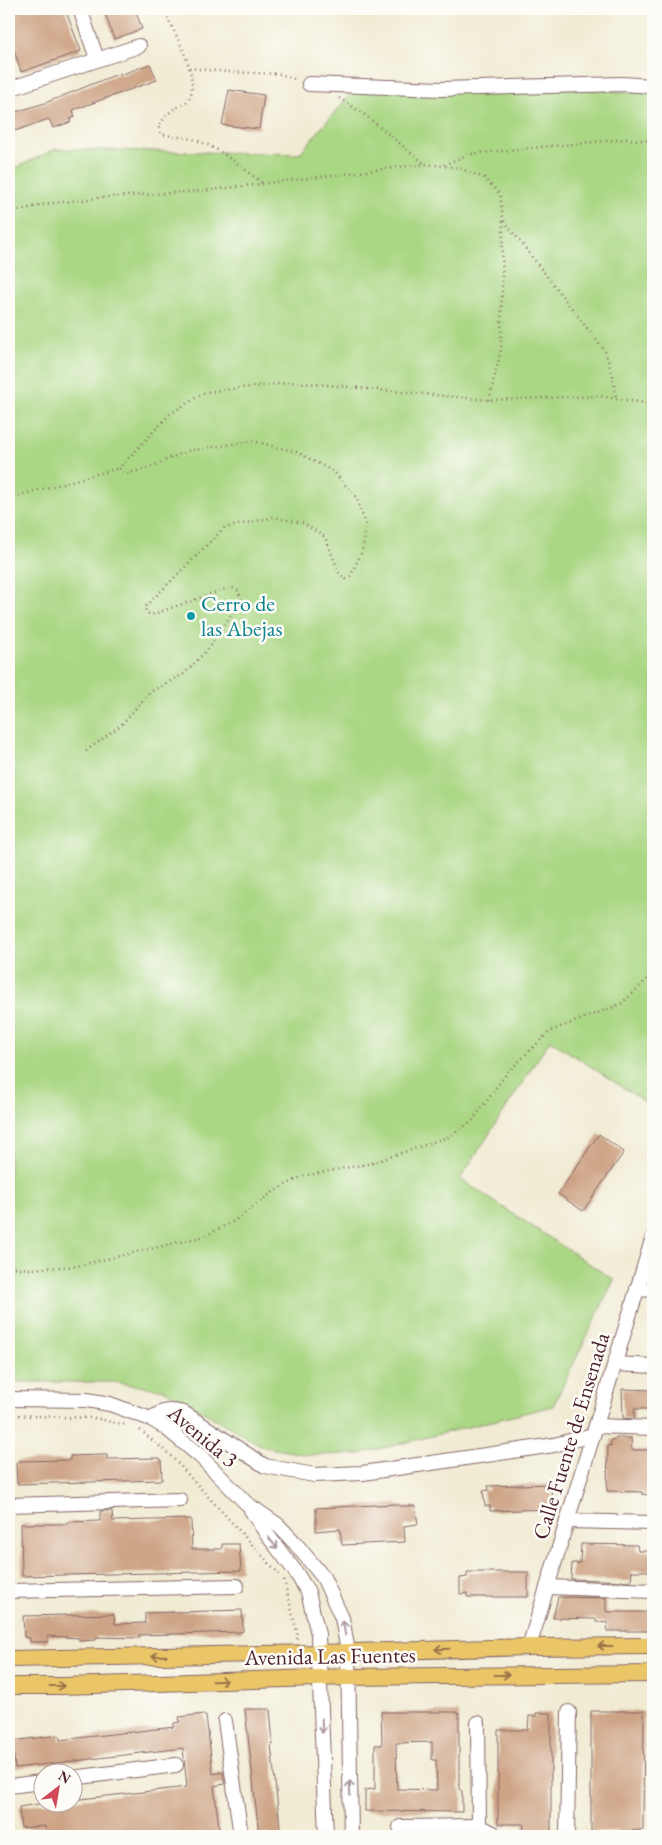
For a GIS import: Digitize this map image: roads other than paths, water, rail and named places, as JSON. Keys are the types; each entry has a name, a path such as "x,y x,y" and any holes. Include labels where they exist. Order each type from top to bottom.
{"main road":[{"name":"Avenida Las Fuentes","path":"9,1659 529,1647 653,1646"},
{"name":"Avenida Las Fuentes","path":"9,1686 64,1686 320,1677 653,1674"}],"street":[{"path":"80,9 97,59"},
{"path":"9,89 138,46"},
{"path":"309,84 441,89 622,84 653,86"},
{"name":"Calle Fuente de Ensenada","path":"529,1647 653,1237"},
{"path":"637,1289 653,1290"},
{"path":"616,1364 653,1366"},
{"name":"Avenida 3","path":"9,1399 88,1400 110,1404 152,1419 200,1456 246,1503 299,1576 308,1592 318,1634 326,1836"},
{"path":"152,1419 159,1412 170,1410 184,1413 265,1466 314,1475 363,1473 554,1445 595,1430 653,1428"},
{"path":"9,1505 180,1500"},
{"name":"Avenida 3","path":"246,1503 278,1525 295,1543 323,1577 342,1618 348,1652 351,1836"},
{"path":"567,1521 653,1523"},
{"path":"299,1576 314,1566"},
{"path":"9,1591 237,1586"},
{"path":"548,1587 653,1591"},
{"path":"567,1836 569,1712"},
{"path":"226,1721 241,1836"},
{"path":"478,1723 479,1826"},
{"path":"82,1777 176,1765"},
{"path":"9,1786 32,1783"},
{"path":"400,1827 479,1826 493,1833 493,1836"}],"place":[{"name":"Cerro de las Abejas","path":"191,616"}]}
